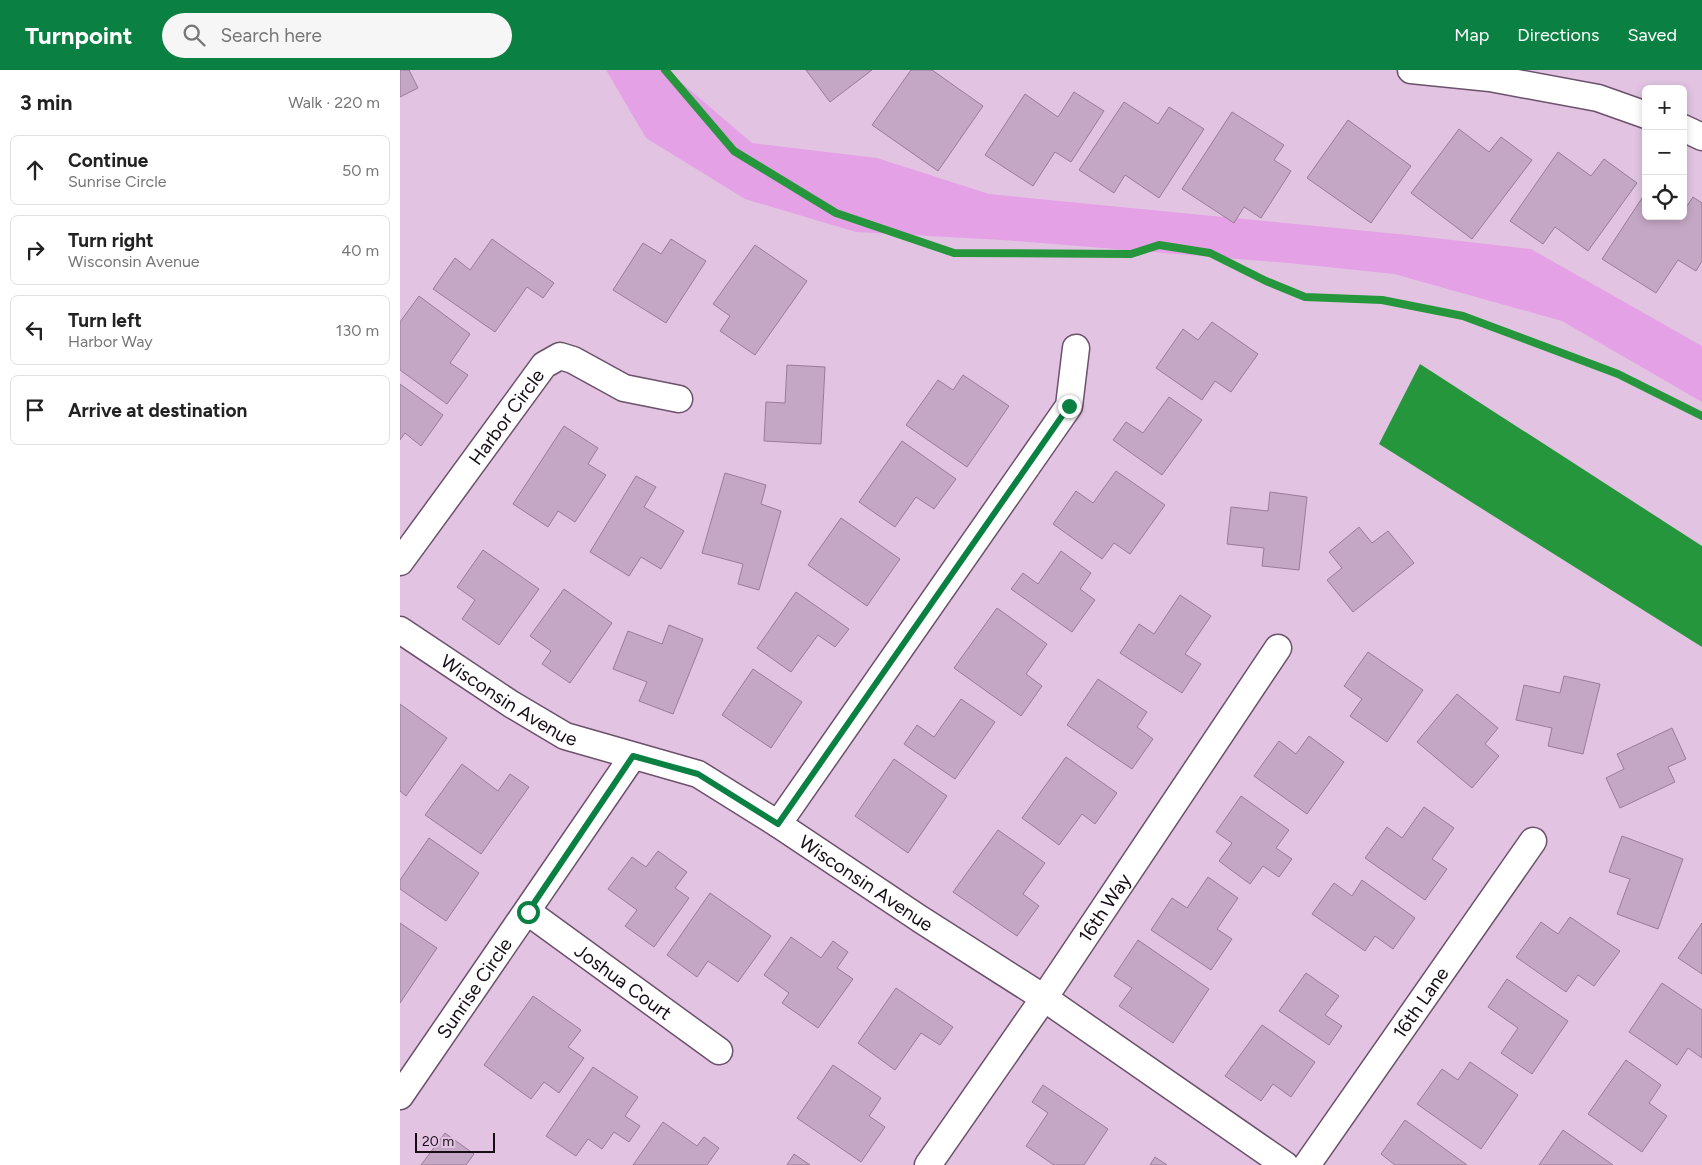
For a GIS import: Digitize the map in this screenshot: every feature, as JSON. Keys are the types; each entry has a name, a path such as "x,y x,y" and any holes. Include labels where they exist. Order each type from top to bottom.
{"street":[{"path":"1411,70 1490,78 1562,91 1598,98 1642,114"},
{"path":"1687,130 1702,137"},
{"path":"778,824 1069,406 1076,348"},
{"name":"Harbor Circle","path":"400,562 544,365 560,356 572,360 624,388 679,399"},
{"name":"Wisconsin Avenue","path":"400,630 511,704 565,736 698,774 778,824 920,920 1044,998 1285,1165"},
{"name":"16th Way","path":"928,1165 1044,998 1278,648"},
{"name":"Sunrise Circle","path":"400,1096 528,912 633,756"},
{"name":"16th Lane","path":"1307,1165 1534,840"},
{"name":"Joshua Court","path":"528,912 719,1051"}],"shaded area":[{"path":"606,70 665,70 752,143 877,158 989,194 1408,235 1531,249 1702,346 1702,402 1562,321 1394,274 1289,263 1003,240 856,232 745,199 646,138"},
{"path":"1420,364 1702,546 1702,647 1379,444"}],"building":[{"path":"400,70 409,70 418,88 400,97"},
{"path":"806,70 872,70 830,102"},
{"path":"911,70 932,70 983,106 938,171 872,125"},
{"path":"1074,92 1104,111 1071,162 1055,152 1033,186 985,155 1025,94 1058,117"},
{"path":"1124,102 1158,124 1169,107 1204,129 1159,198 1125,175 1114,193 1079,170"},
{"path":"1232,112 1284,145 1274,160 1291,171 1261,218 1244,207 1234,223 1182,189"},
{"path":"1348,120 1411,166 1371,223 1307,178"},
{"path":"1459,129 1489,152 1501,137 1532,160 1472,239 1411,193"},
{"path":"1558,152 1591,176 1604,159 1637,183 1588,251 1555,227 1543,244 1510,221"},
{"path":"1693,197 1702,203 1702,261 1696,271 1678,260 1656,293 1602,259 1642,198 1642,220 1687,220 1687,206"},
{"path":"492,239 554,283 543,298 527,287 495,332 433,289 455,258 470,270"},
{"path":"671,239 706,261 666,323 613,290 643,243 661,254"},
{"path":"755,245 807,281 755,355 720,331 730,316 713,304"},
{"path":"419,296 470,334 450,363 468,375 447,404 400,370 400,322"},
{"path":"1212,322 1258,354 1231,392 1215,381 1202,400 1156,368 1183,329 1198,340"},
{"path":"787,365 825,367 821,444 764,441 766,402 785,403"},
{"path":"963,375 1009,406 967,467 906,425 938,380 953,390"},
{"path":"400,384 443,415 421,446 405,433 400,440"},
{"path":"1169,397 1202,420 1162,475 1113,440 1126,422 1143,433"},
{"path":"564,426 598,448 588,464 606,475 575,522 558,511 548,527 513,504"},
{"path":"902,441 956,479 934,509 916,497 895,527 859,502"},
{"path":"1116,471 1165,505 1130,554 1114,543 1102,559 1053,524 1076,491 1093,503"},
{"path":"725,473 766,485 761,504 781,511 759,590 738,584 743,564 702,553"},
{"path":"636,476 656,487 644,507 684,531 661,569 641,557 629,576 590,552"},
{"path":"1270,492 1307,497 1299,570 1262,566 1264,548 1227,544 1231,507 1268,511"},
{"path":"841,518 900,559 867,606 808,565"},
{"path":"1359,527 1372,543 1388,531 1414,563 1353,612 1327,580 1342,568 1329,552"},
{"path":"483,550 539,589 499,645 462,619 475,600 457,587"},
{"path":"1061,551 1091,573 1080,589 1095,600 1072,632 1011,589 1023,573 1038,584"},
{"path":"564,589 612,623 570,683 542,664 551,651 530,636"},
{"path":"796,592 849,629 835,647 818,635 791,672 757,648"},
{"path":"1180,595 1211,616 1185,654 1201,664 1182,693 1120,653 1139,624 1154,634"},
{"path":"997,608 1047,644 1026,674 1042,686 1021,716 954,668"},
{"path":"669,625 703,639 673,714 639,701 647,682 613,669 628,631 662,644"},
{"path":"1368,652 1423,690 1387,742 1350,716 1362,699 1344,686"},
{"path":"753,669 802,702 771,748 722,715"},
{"path":"1564,676 1600,684 1583,754 1548,746 1552,728 1516,720 1524,685 1560,693"},
{"path":"1098,679 1147,712 1137,727 1153,739 1132,769 1067,725"},
{"path":"1457,694 1498,728 1485,744 1499,756 1472,788 1417,742"},
{"path":"961,699 995,722 955,779 904,744 917,725 934,737"},
{"path":"400,704 447,738 406,796 400,791"},
{"path":"1672,728 1686,759 1668,767 1675,782 1620,808 1606,778 1624,769 1617,754"},
{"path":"1309,736 1344,762 1307,814 1254,776 1279,741 1296,754"},
{"path":"1066,757 1117,793 1095,824 1082,814 1059,845 1022,818"},
{"path":"894,759 947,796 908,853 855,816"},
{"path":"462,764 498,791 510,774 529,787 481,854 425,815"},
{"path":"1241,796 1289,830 1276,848 1292,859 1279,877 1263,866 1250,884 1219,861 1232,843 1216,832"},
{"path":"1424,807 1454,828 1432,859 1447,869 1425,900 1365,858 1387,827 1402,838"},
{"path":"998,830 1045,863 1023,894 1039,906 1017,936 953,892"},
{"path":"1622,836 1683,859 1658,929 1617,914 1630,879 1609,872"},
{"path":"429,838 479,873 446,921 400,889 400,880"},
{"path":"658,851 687,872 675,888 689,898 654,947 625,926 637,910 608,889 632,857 646,867"},
{"path":"1208,877 1238,898 1217,929 1232,939 1211,970 1151,930 1172,898 1187,908"},
{"path":"1362,880 1415,918 1393,949 1375,936 1365,951 1312,914 1334,883 1352,896"},
{"path":"710,893 771,936 738,982 708,961 697,977 667,955"},
{"path":"1570,917 1620,951 1594,986 1578,975 1566,992 1516,957 1541,922 1558,934"},
{"path":"400,923 437,948 400,1003"},
{"path":"1702,923 1702,974 1678,958"},
{"path":"791,937 821,958 833,941 848,952 837,968 853,979 818,1028 782,1003 789,993 764,975"},
{"path":"1138,940 1209,989 1173,1043 1119,1006 1132,988 1114,976"},
{"path":"1306,973 1339,996 1325,1015 1342,1026 1329,1045 1279,1011"},
{"path":"1507,979 1568,1021 1532,1074 1501,1053 1518,1028 1488,1007"},
{"path":"1662,983 1702,1010 1702,1058 1688,1048 1677,1065 1629,1032"},
{"path":"896,988 953,1027 940,1045 921,1033 895,1070 858,1043"},
{"path":"533,996 581,1030 568,1047 584,1058 559,1093 544,1082 531,1099 484,1065"},
{"path":"1262,1025 1315,1062 1291,1097 1273,1084 1261,1101 1225,1076"},
{"path":"1626,1060 1661,1085 1649,1103 1667,1116 1642,1152 1588,1114"},
{"path":"1470,1062 1518,1095 1481,1149 1417,1104 1442,1069 1458,1080"},
{"path":"833,1065 881,1098 869,1116 885,1127 861,1162 797,1118"},
{"path":"593,1067 638,1097 625,1116 640,1126 629,1142 614,1132 602,1149 588,1139 576,1156 546,1136"},
{"path":"1043,1085 1108,1129 1084,1165 1054,1165 1026,1146 1048,1113 1032,1102"},
{"path":"1405,1120 1467,1165 1395,1165 1381,1154"},
{"path":"663,1122 697,1146 704,1137 719,1148 707,1165 633,1165"},
{"path":"1563,1130 1613,1165 1539,1165"},
{"path":"445,1133 474,1154 466,1165 421,1165"},
{"path":"794,1154 810,1165 787,1165"},
{"path":"1155,1157 1167,1165 1150,1165"}],"waterway":[{"path":"665,70 734,151 836,213 954,253 1131,254 1159,245 1210,253 1266,281 1305,297 1382,300 1463,316 1618,374 1702,416"}],"route":[{"path":"528,912 633,756 698,774 778,824 1069,406"}]}
